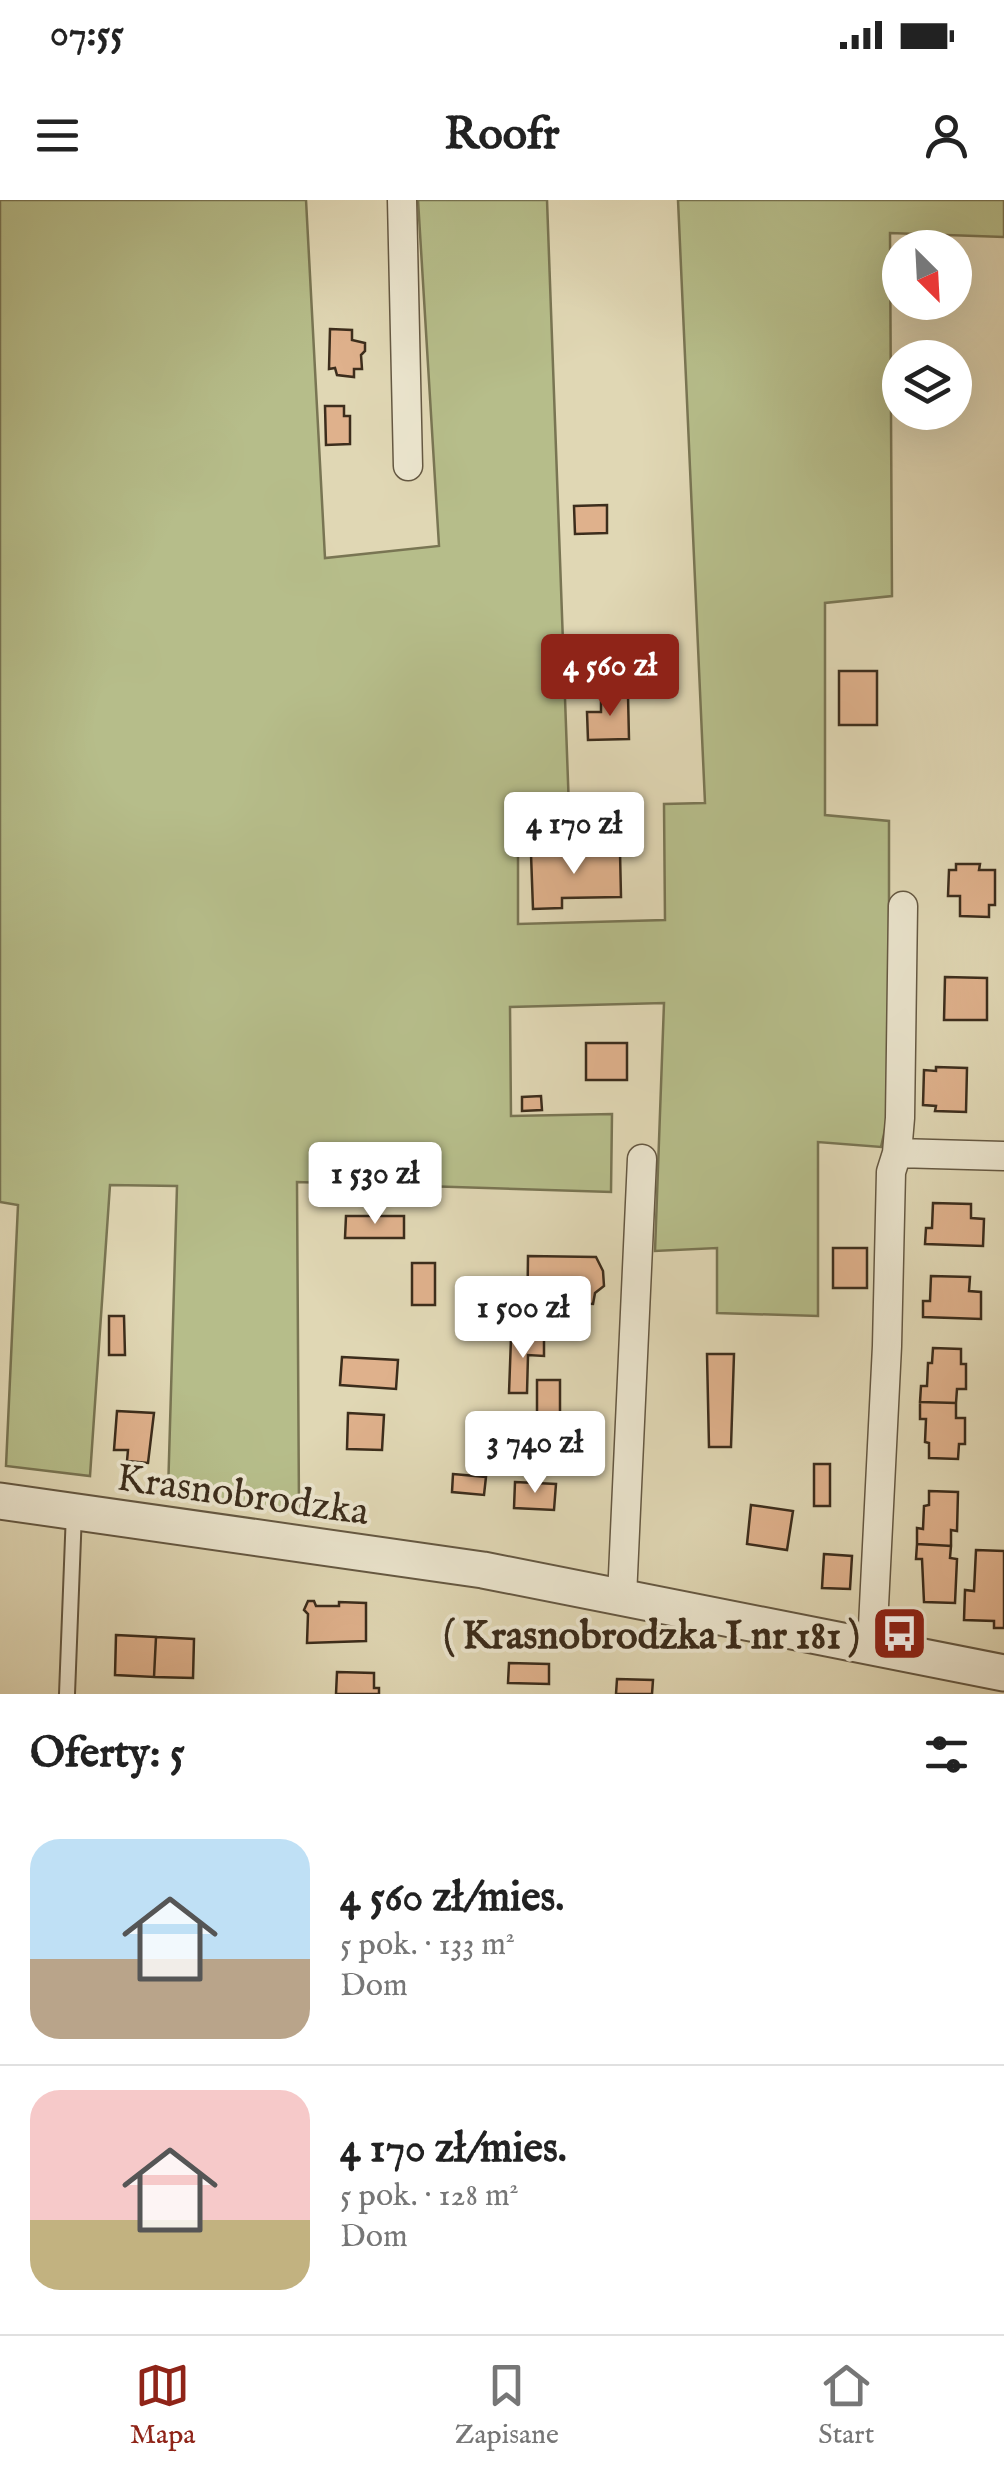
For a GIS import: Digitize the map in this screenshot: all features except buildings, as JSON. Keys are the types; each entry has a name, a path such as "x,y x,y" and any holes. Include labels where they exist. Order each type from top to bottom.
{"street":[{"path":"402,200 408,466"},
{"path":"872,1646 891,1172 897,1153 903,906"},
{"path":"897,1153 1004,1156"},
{"path":"622,1597 642,1160"},
{"name":"Krasnobrodzka","path":"0,1501 483,1570 1004,1673"}],"lane":[{"path":"68,1694 74,1511"}],"green space":[{"path":"0,200 306,200 325,558 439,546 418,200 547,200 569,809 518,811 518,924 665,920 664,804 705,803 678,200 1004,200 1004,237 972,236 972,230 882,230 882,320 890,320 891,340 882,340 882,430 891,430 892,596 825,603 825,815 889,821 889,1112 881,1147 818,1142 818,1316 717,1313 717,1248 655,1251 664,1003 510,1007 511,1116 612,1114 611,1192 297,1182 299,1511 168,1493 177,1186 110,1185 90,1476 6,1466 18,1205 0,1202"}],"place":[{"name":"( Krasnobrodzka I nr 181 )","path":"899,1634"}]}
